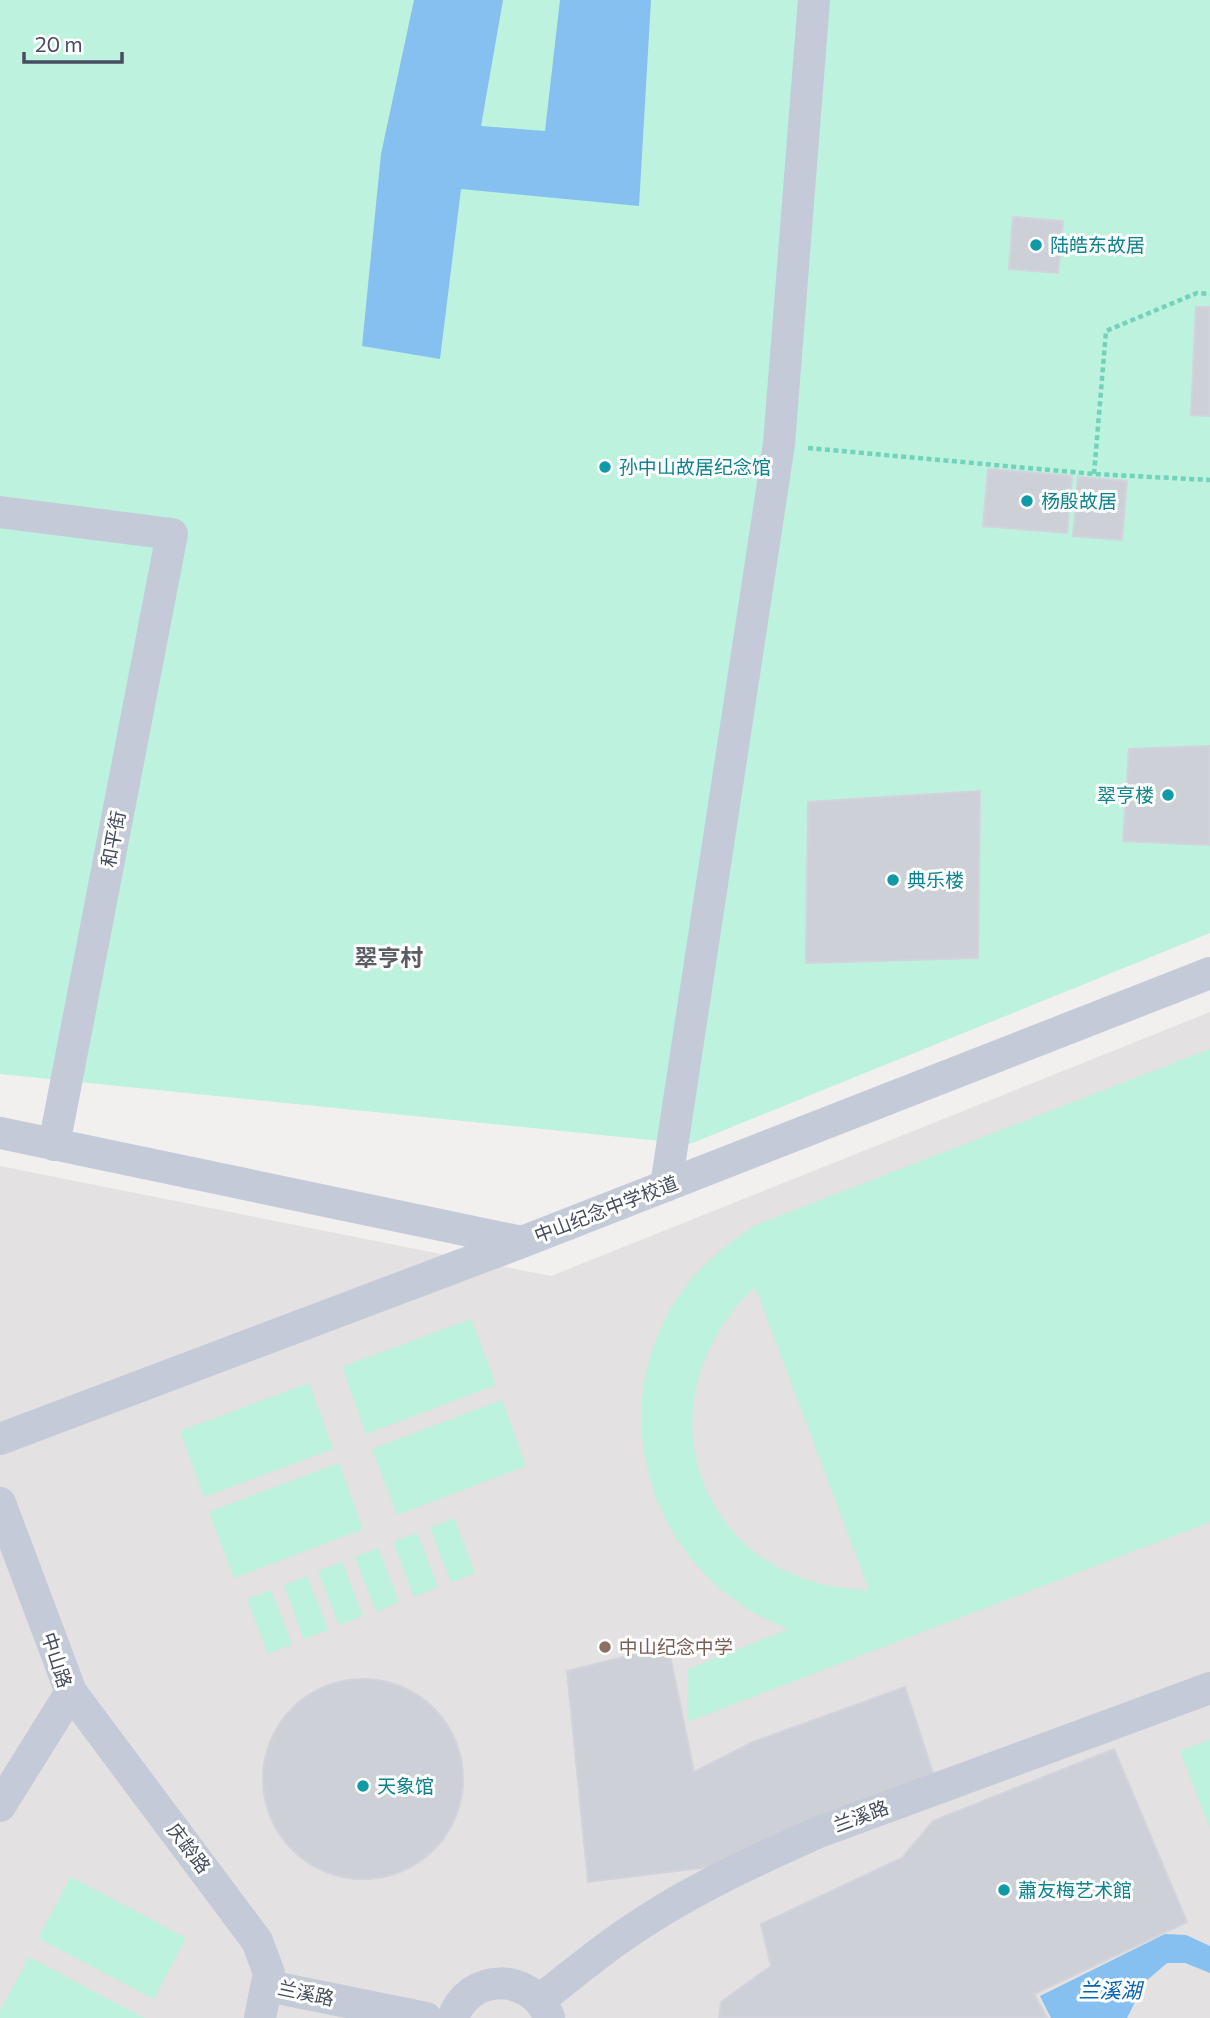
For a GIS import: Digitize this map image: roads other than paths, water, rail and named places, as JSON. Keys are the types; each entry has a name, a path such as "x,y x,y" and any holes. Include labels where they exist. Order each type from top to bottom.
{"street":[{"path":"666,1186 779,444 814,0"},
{"name":"和平街","path":"0,512 172,534 54,1144"},
{"name":"中山纪念中学校道","path":"0,1439 522,1242 1210,973"},
{"path":"0,1133 522,1242"},
{"name":"中山路","path":"0,1503 71,1692 0,1806"},
{"name":"兰溪路","path":"545,2009 597,1954 649,1919 777,1851 819,1832 1210,1688"},
{"name":"庆龄路","path":"71,1692 250,1931 265,1959 268,1986 260,2018"},
{"path":"453,2018 467,1995 496,1982 521,1987 545,2009"},
{"name":"兰溪路","path":"268,1986 426,2018"}],"water":[{"path":"414,0 503,0 481,126 545,131 560,0 651,0 639,206 461,189 440,359 362,346 381,154"},
{"name":"兰溪湖","path":"1165,1934 1186,1935 1210,1946 1210,1973 1185,1963 1167,1963 1145,1982 1127,2018 1051,2018 1040,1996"}],"place":[{"name":"陆皓东故居","path":"1036,245"},
{"name":"孙中山故居纪念馆","path":"605,467"},
{"name":"杨殷故居","path":"1027,501"},
{"name":"翠亨楼","path":"1168,795"},
{"name":"典乐楼","path":"893,880"},
{"name":"中山纪念中学","path":"605,1647"},
{"name":"天象馆","path":"363,1786"},
{"name":"蕭友梅艺术館","path":"1004,1890"}],"district":[{"name":"翠亨村","path":"389,958"}]}
